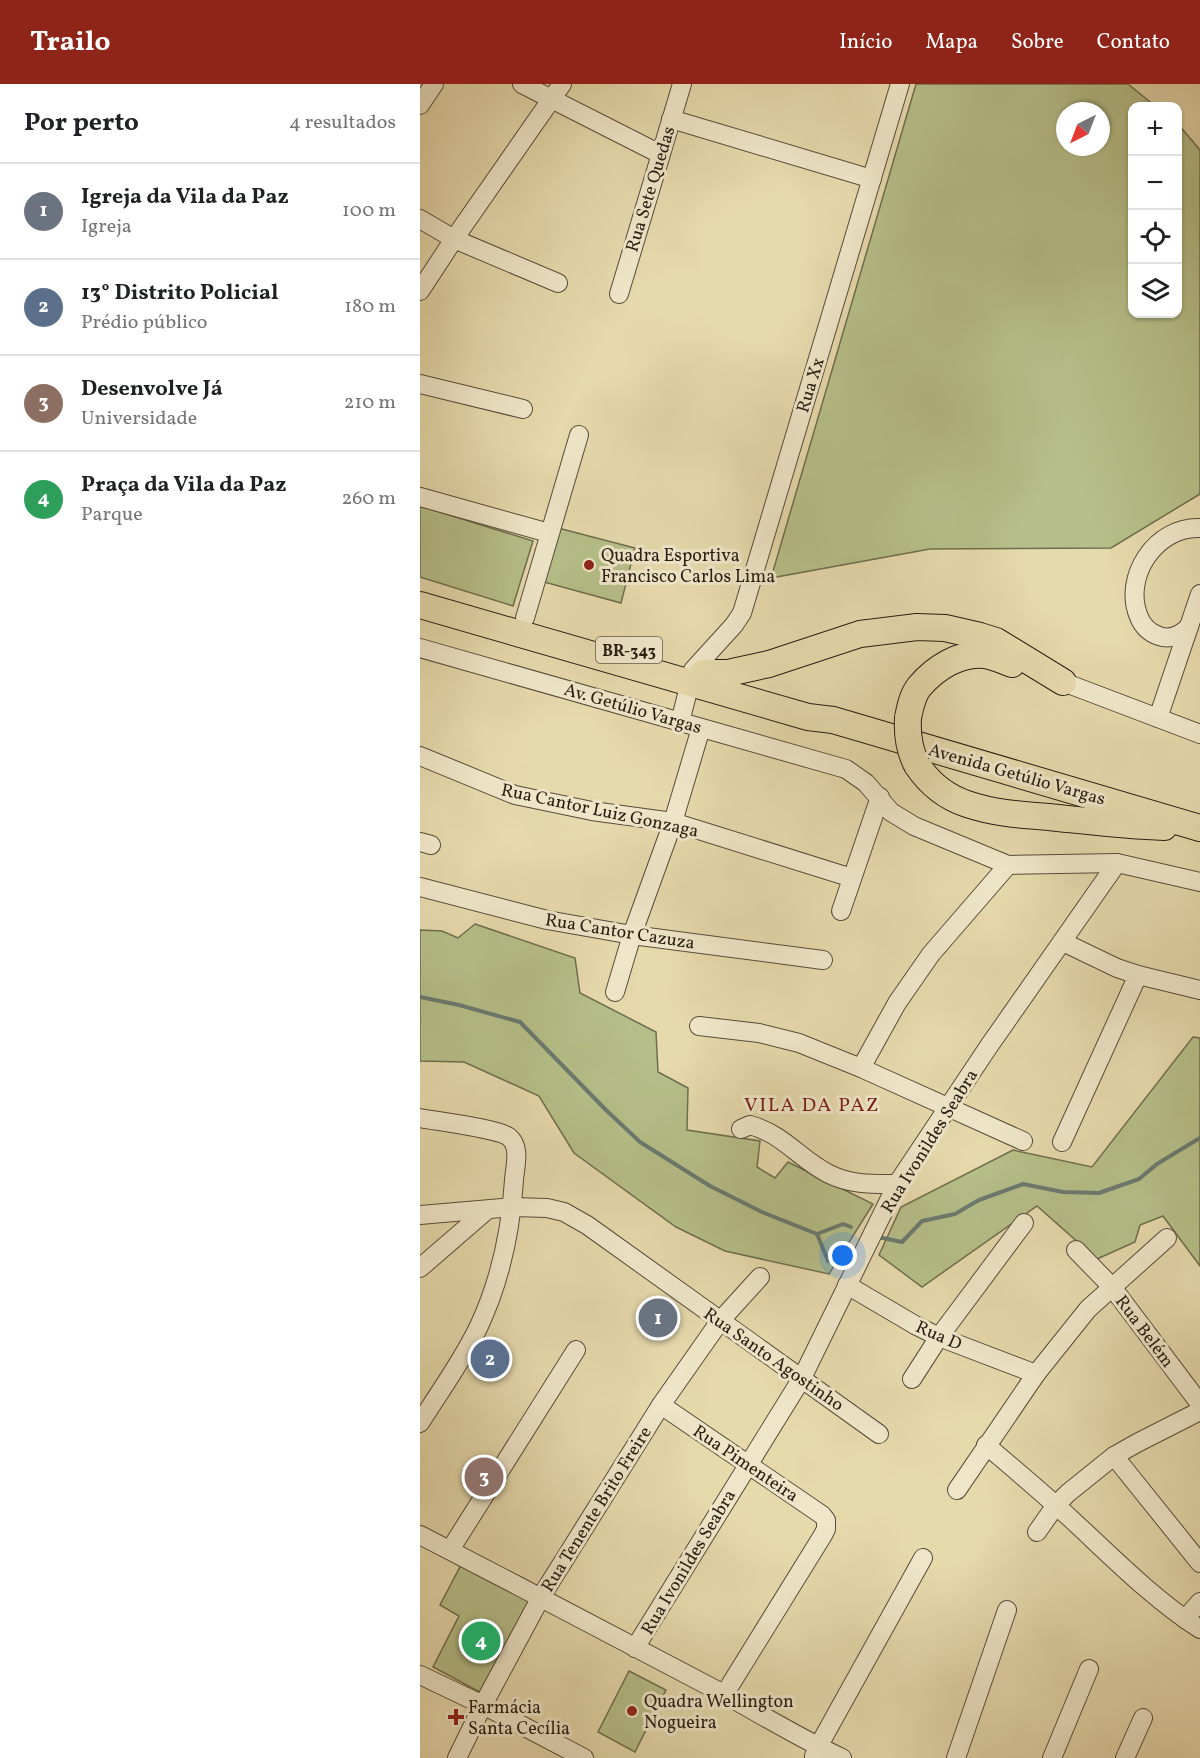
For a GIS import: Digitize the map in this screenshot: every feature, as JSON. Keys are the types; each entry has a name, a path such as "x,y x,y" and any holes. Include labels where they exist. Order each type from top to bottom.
{"highway":[{"name":"Avenida Getúlio Vargas","path":"420,589 525,618 695,676"},
{"name":"Avenida Getúlio Vargas","path":"420,605 812,705 833,720 1200,828"},
{"path":"695,676 728,673 769,664 860,634 917,627 945,628 996,641 1063,682"},
{"path":"1063,682 987,655 960,657 943,665 919,688 910,705 909,743 917,765 941,791 965,804 1001,812 1129,826 1200,828"}],"street":[{"path":"420,105 434,84"},
{"path":"522,84 660,154"},
{"path":"420,291 562,84"},
{"name":"Rua Sete Quedas","path":"619,294 682,84"},
{"name":"Rua Xx","path":"695,676 742,613 900,84"},
{"path":"671,119 872,178"},
{"path":"420,219 454,239 558,283"},
{"path":"420,384 523,409"},
{"path":"525,618 579,435"},
{"path":"420,497 549,533"},
{"path":"1189,627 1174,637 1164,637 1146,628 1136,610 1134,589 1141,568 1154,548 1174,532 1200,528"},
{"path":"1158,718 1200,594"},
{"name":"Av. Getúlio Vargas","path":"420,648 846,769 866,783 880,797"},
{"path":"680,722 695,676"},
{"path":"1063,682 1158,718 1197,730"},
{"path":"615,992 632,935 673,822 701,728"},
{"name":"Rua Cantor Luiz Gonzaga","path":"420,756 515,795 592,810 673,822 852,878"},
{"path":"880,797 891,812 914,826 1008,865 1116,863 1200,882"},
{"path":"841,911 880,797"},
{"name":"Rua Ivonildes Seabra","path":"635,1648 802,1378 897,1184 1116,863"},
{"path":"861,1068 897,1003 931,954 1008,865"},
{"name":"Rua Cantor Cazuza","path":"420,887 547,920 632,935 823,960"},
{"path":"1063,942 1117,968 1200,990"},
{"path":"1062,1142 1138,975"},
{"path":"699,1026 759,1033 799,1043 861,1068 1023,1141"},
{"path":"420,1118 495,1132 511,1138 516,1147 513,1207 500,1266 479,1324 466,1351 420,1423"},
{"path":"741,1129 750,1125 766,1130 781,1138 816,1166 842,1179 866,1184 897,1184"},
{"name":"Rua Santo Agostinho","path":"420,1215 513,1207 547,1208 564,1212 587,1225 879,1434"},
{"path":"420,1268 487,1210"},
{"path":"912,1379 939,1337 1024,1223"},
{"path":"957,1490 1036,1374 1088,1309 1167,1238"},
{"name":"Rua Belém","path":"1076,1250 1112,1287 1200,1404"},
{"name":"Rua Tenente Brito Freire","path":"458,1758 483,1705 541,1596 661,1405 720,1320 760,1276"},
{"name":"Rua D","path":"847,1285 939,1337 1036,1374"},
{"path":"450,1550 576,1350"},
{"name":"Rua Pimenteira","path":"661,1405 822,1515 827,1524 823,1535 724,1695"},
{"path":"1037,1532 1056,1505 1068,1493 1114,1456 1200,1411"},
{"path":"986,1445 1056,1505 1120,1565 1192,1624 1200,1602"},
{"path":"1114,1456 1200,1563"},
{"path":"420,1535 541,1596 724,1695 816,1752 842,1758"},
{"path":"816,1752 923,1558"},
{"path":"956,1758 1007,1610"},
{"path":"1052,1758 1089,1668"},
{"path":"420,1676 483,1705 584,1758"},
{"path":"1125,1758 1143,1718"}],"green space":[{"path":"916,84 1128,84 1150,102 1128,102 1128,318 1182,318 1182,129 1200,150 1200,494 1111,548 930,549 771,578"},
{"path":"420,506 533,541 513,606 420,577"},
{"name":"Quadra Esportiva Francisco Carlos Lima","path":"558,528 635,548 621,603 544,582"},
{"path":"475,924 575,958 580,993 656,1032 658,1072 688,1088 687,1130 760,1141 757,1167 775,1178 788,1162 873,1204 829,1274 725,1251 676,1227 574,1153 539,1096 464,1062 420,1061 420,930 442,931 458,938"},
{"path":"1193,1037 1200,1038 1200,1266 1163,1216 1140,1225 1135,1242 1097,1259 1037,1206 922,1287 879,1255 901,1207 1013,1150 1092,1167"},
{"path":"461,1565 535,1604 487,1696 433,1667 459,1616 440,1605"},
{"name":"Quadra Wellington Nogueira","path":"629,1671 666,1690 635,1752 598,1732"}],"waterway":[{"path":"420,997 520,1022 640,1142 710,1186 762,1212 817,1234 828,1261"},
{"path":"878,1237 902,1242 922,1221 955,1214 979,1200 1023,1184 1063,1192 1099,1193 1139,1179 1157,1164 1200,1138"},
{"path":"817,1234 843,1224 851,1227"}],"place":[{"name":"Quadra Esportiva Francisco Carlos Lima","path":"589,565"},
{"name":"Igreja da Vila da Paz","path":"658,1318"},
{"name":"13° Distrito Policial","path":"490,1359"},
{"name":"Desenvolve Já","path":"484,1477"},
{"name":"Praça da Vila da Paz","path":"481,1641"},
{"name":"Quadra Wellington Nogueira","path":"632,1711"},
{"name":"Farmácia Santa Cecília","path":"456,1717"}],"district":[{"name":"VILA DA PAZ","path":"812,1104"}]}
